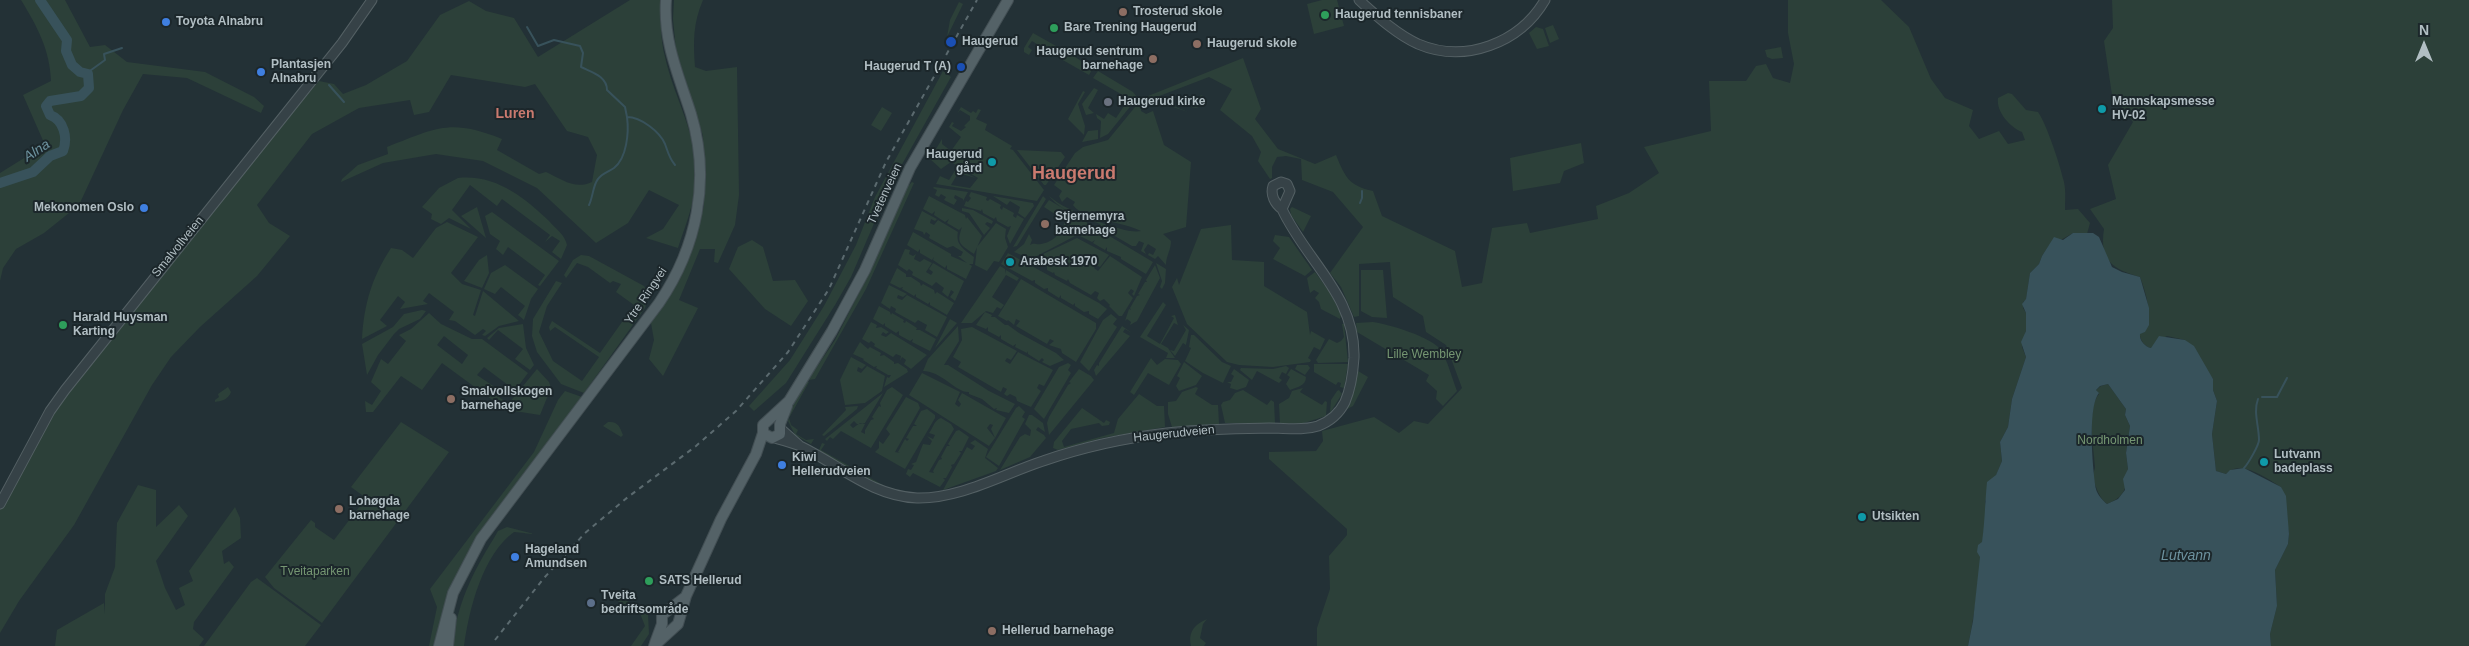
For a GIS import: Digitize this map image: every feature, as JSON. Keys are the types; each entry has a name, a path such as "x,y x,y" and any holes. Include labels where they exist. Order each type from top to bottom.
{"main road":[{"name":"Ytre Ringvei","path":"440,642 456,587 470,557 659,303 674,280 688,247 698,210 699,157 693,122 671,57 666,31 666,0"},
{"name":"Tvetenveien","path":"654,646 667,626 678,624 678,618 686,596 725,509 756,454 774,432 789,401 849,300 918,153 1008,0"},
{"name":"Tvetenveien","path":"774,432 763,425 789,401"},
{"name":"Ytre Ringvei","path":"446,646 451,618 461,588 486,535"},
{"name":"Tvetenveien","path":"667,626 662,616 686,596"},
{"path":"670,611 674,612 678,618"}],"street":[{"name":"Smalvollveien","path":"0,504 50,412 65,390 342,43 372,0"},
{"path":"1359,0 1407,38 1432,48 1458,52 1486,47 1510,36 1532,18 1545,0"},
{"name":"Haugerudveien","path":"774,432 864,484 881,491 919,498 946,495 1058,456 1130,438 1197,430 1306,428 1325,423 1340,411 1348,393 1353,373 1353,337 1346,311 1338,293 1293,231 1282,209"}],"green space":[{"path":"21,0 65,0 90,47 105,45 127,62 205,72 254,97 264,106 261,113 187,78 143,74 123,110 79,205 44,233 16,249 3,268 0,281 0,173 45,145 23,95 51,81 48,59 42,39"},
{"path":"630,0 661,0 663,50 694,149 696,185 678,248 646,238 663,229 679,205 649,190 628,223 596,243 537,188 483,161 436,154 383,163 341,182 358,165 388,154 387,147 431,131 456,127 502,139 497,150 539,174 546,172 580,185 592,182 597,155 588,137 567,131 535,84 525,87 451,75 429,112 414,115 410,100 359,108 312,134 257,205 269,223 290,236 257,276 200,327 171,357 152,385 74,525 19,601 0,633 0,509 47,418 110,331 319,81 334,84 343,94 366,85 407,61 440,15 469,1 486,11 514,18 538,57"},
{"path":"674,0 703,0 694,33 695,67 706,71 737,67 739,195 735,225 718,263 714,262 715,249 700,249 679,300 698,308 663,376 649,359 654,340 651,323 677,282 695,239 704,206 703,136 676,50 673,19"},
{"name":"Haugerud tennisbaner","path":"1322,0 1337,0 1344,26 1314,34 1307,4"},
{"path":"1788,0 1881,0 1909,27 1931,79 1945,98 1973,110 1969,126 1979,139 1999,131 2008,144 2025,140 2022,132 2009,123 1999,109 1998,98 2008,93 2012,94 2026,110 2038,112 2049,135 2064,182 2065,210 2078,209 2090,223 2087,234 2073,233 2059,241 2054,238 2039,264 2030,273 2026,300 2023,302 2023,308 2026,313 2026,331 2022,347 2026,357 2012,399 2008,427 2000,442 2002,461 1985,502 1987,508 1968,646 1317,646 1317,628 1330,589 1329,556 1347,535 1347,529 1269,459 1269,452 1316,451 1323,441 1322,431 1374,417 1399,433 1414,421 1428,424 1462,388 1446,345 1426,332 1423,316 1393,297 1390,262 1359,264 1359,316 1354,317 1341,287 1330,273 1363,227 1333,192 1302,180 1301,159 1286,156 1277,157 1272,167 1272,178 1270,179 1258,161 1261,152 1252,136 1220,110 1232,89 1209,77 1154,98 1188,112 1149,99 1148,96 1243,58 1261,109 1255,119 1278,149 1315,164 1336,155 1345,175 1353,183 1373,191 1382,216 1455,251 1462,287 1482,283 1492,228 1527,223 1530,233 1598,219 1596,206 1629,193 1659,173 1644,147 1711,131 1709,81 1746,81 1756,66 1766,64 1773,78 1790,83 1794,64 1788,33"},
{"path":"2112,0 2469,0 2469,646 2271,646 2270,634 2277,606 2275,570 2288,544 2289,534 2281,487 2262,475 2246,469 2239,468 2226,474 2216,471 2212,434 2217,401 2213,390 2213,379 2185,340 2167,336 2156,342 2152,348 2147,347 2143,343 2140,333 2145,332 2148,311 2147,298 2140,277 2122,271 2110,262 2104,249 2104,229 2090,209 2116,199 2108,165 2133,122 2112,95 2104,41 2113,28"},
{"path":"959,2 963,4 947,37 950,20"},
{"path":"1553,25 1559,39 1550,43 1545,28"},
{"path":"1536,27 1543,29 1549,46 1537,49 1529,33"},
{"path":"1033,33 1056,46 1050,52 1032,41 1028,47 1032,50 1029,55 1024,52 1024,48"},
{"path":"1781,47 1783,58 1772,59 1767,57 1765,50"},
{"path":"1065,51 1093,68 1089,75 1061,59"},
{"path":"943,71 951,77 891,184 851,277 786,383 754,411 749,406 790,360 824,306 856,245 875,197"},
{"path":"1098,71 1133,92 1137,97 1133,101 1093,78"},
{"path":"1094,88 1098,90 1088,108 1094,113 1086,115 1082,104"},
{"path":"1083,91 1085,92 1078,104 1085,126 1084,135 1068,119"},
{"path":"1202,95 1207,104 1196,108 1191,107 1188,101"},
{"path":"1128,100 1133,103 1108,134 1100,138 1101,121 1097,118 1096,114 1104,119 1108,113 1116,118"},
{"path":"1140,101 1141,111 1146,114 1153,111 1164,145 1191,162 1186,227 1163,234 1171,241 1166,265 1158,256 1155,259 1148,255 1149,253 1153,255 1156,249 1148,244 1144,250 1146,254 1141,251 1144,243 1139,241 1136,246 1132,246 1101,228 1100,224 1066,210 1049,196 1058,203 1088,218 1124,230 1141,231 1086,214 1078,210 1073,205 1075,202 1067,197 1062,202 1059,196 1062,191 1054,185 1075,153 1083,147 1108,140"},
{"path":"882,107 892,113 881,131 871,125"},
{"path":"961,107 971,113 973,111 976,113 978,109 981,110 976,119 987,124 985,130 1012,146 1010,149 1013,150 1044,190 1037,201 936,184 940,176 949,180 956,169 976,178 958,173 951,185 970,188 978,178 951,162 941,169 930,159 942,139 942,144 951,151 961,137 949,127 952,122 954,123 952,126 961,131 966,127 964,126 970,120 970,116 960,110 957,114"},
{"path":"1098,130 1098,139 1082,142 1088,131"},
{"path":"1581,143 1584,163 1564,171 1560,183 1513,191 1510,158"},
{"path":"1017,150 1061,152 1065,157 1046,185 1044,185"},
{"path":"458,178 484,180 508,189 519,196 549,221 564,238 567,245 561,259 552,252 560,241 552,236 545,242 550,235 502,199 497,206 470,185 452,210 471,229 449,218 441,224 431,219 432,214 422,207 439,188"},
{"path":"912,182 914,183 866,289 815,379 808,380 835,340 861,289 905,189"},
{"path":"934,187 968,192 963,201 963,199 955,195 954,198 957,200 954,205 944,200 946,197 941,194 939,197 935,195 937,190"},
{"path":"971,192 987,197 986,200 990,199 1001,205 1000,208 1002,210 1003,207 1014,213 1013,216 1016,218 1017,215 1024,219 1010,244 1007,236 1011,226 1008,227 997,221 996,217 994,219 983,213 982,209 981,211 964,206 966,201 968,202 971,198 969,196"},
{"path":"929,196 965,215 966,219 967,217 982,236 974,254 960,243 959,237 962,227 959,230 947,223 949,219 945,222 934,215 935,211 932,214 923,209"},
{"path":"993,196 1033,203 1034,206 1025,218 1018,213 1020,207 1010,201 1007,205"},
{"path":"1043,196 1046,199 1017,246 1013,247"},
{"path":"1049,200 1153,262 1146,274 1121,259 1121,257 1107,251 1107,247 1105,250 1093,243 1095,240 1092,242 1080,236 1082,232 1080,231 1077,235 1033,258 1014,252 1024,244 1029,234 1032,240 1030,245 1052,240 1059,233 1069,215 1067,214 1064,220 1044,207"},
{"path":"477,207 486,238 461,216"},
{"path":"1292,207 1311,216 1303,232 1291,215 1290,209"},
{"path":"962,208 973,210 993,221 992,224 987,222 985,224 990,228 984,235 969,213 962,211"},
{"path":"922,211 937,219 935,221 931,219 930,223 934,225 938,220 958,232 959,244 974,257 973,264 969,264 972,266 966,279 947,269 947,265 945,268 933,260 934,257 932,260 920,253 920,249 918,252 907,245 913,232 951,254 951,256 967,263 958,256 961,256 963,252 953,246 947,248 929,238 930,235 926,232 924,235 923,232 914,229"},
{"path":"492,212 559,261 540,286 538,285 545,275 508,247 503,255 496,249 500,241 490,234 485,216"},
{"path":"447,222 478,237 451,273 462,284 481,290 473,315 475,316 483,291 519,321 499,326 485,336 482,335 486,331 483,329 475,335 455,321 449,320 454,312 429,293 423,301 428,304 400,309 405,302 398,296 380,320 387,326 362,339 370,291 391,248 402,250 413,258 436,228"},
{"path":"996,223 1006,229 1005,238 1008,247 999,262 994,261 987,271 975,265 977,247"},
{"path":"1231,225 1232,260 1264,262 1264,286 1307,312 1310,335 1311,331 1325,339 1320,350 1314,347 1308,358 1311,360 1310,362 1273,367 1239,365 1227,362 1187,324 1172,287 1177,278 1179,285 1201,229"},
{"path":"1275,235 1289,237 1312,270 1305,276 1273,259 1280,248 1273,241"},
{"path":"1077,238 1109,255 1100,267 1096,265 1094,268 1098,271 1110,256 1142,277 1134,296 1132,294 1134,291 1131,289 1128,293 1133,298 1122,316 1119,316 1104,299 1100,301 1097,298 1099,293 1095,291 1091,295 1070,283 1068,279 1067,281 1055,275 1054,272 1047,270 1047,263 1042,260 1039,265 1035,263 1039,256"},
{"path":"752,240 763,247 773,281 795,280 808,301 791,326 765,309 729,269 738,247"},
{"path":"905,249 910,250 909,254 913,256 916,254 914,259 920,262 924,259 932,263 926,272 931,275 933,272 929,269 933,263 964,281 955,301 950,297 954,292 951,290 948,297 942,292 944,288 936,282 932,286 912,275 913,272 909,269 907,271 898,265"},
{"path":"1008,253 1107,309 1098,319 1089,314 1089,311 1084,312 1075,306 1075,303 1073,305 1061,298 1061,295 1059,298 1048,291 1048,288 1044,289 1035,283 1035,280 1032,281 1001,264"},
{"path":"487,255 489,273 482,288 464,281 479,260"},
{"path":"581,255 589,256 644,286 649,295 645,308 584,393 561,384 537,352 532,336 533,319 556,281 562,283 547,306 539,332 553,361 582,381 599,357 555,327 550,331 549,327 552,321 600,353 634,305 616,292 621,284 613,281 610,283 588,267 577,263 566,278 564,275 573,260"},
{"path":"1156,263 1166,269 1165,283 1162,289 1160,287 1162,281"},
{"path":"505,265 538,289 531,299 524,320 518,315 525,306 501,287 495,294 484,289 491,273"},
{"path":"1155,265 1160,278 1137,321 1130,325 1131,322 1127,319 1125,321 1129,309 1131,310 1130,308 1137,296 1140,295 1138,294 1145,282 1147,282 1146,280"},
{"path":"1000,266 1005,269 1006,274 1006,270 1019,278 1017,281 1006,275 992,297 1004,305 1001,309 997,307 993,313 986,311 972,323 961,323"},
{"path":"897,268 906,274 906,277 911,277 920,283 921,286 923,284 934,290 935,294 937,292 954,303 947,315 930,305 930,302 928,304 916,297 916,294 914,296 902,289 903,287 900,288 890,283"},
{"path":"1361,270 1383,270 1387,318 1372,317 1361,311"},
{"path":"1315,272 1331,294 1341,315 1340,319 1321,309 1319,302 1315,298 1319,293 1314,290 1310,293 1307,278"},
{"path":"1021,279 1096,323 1096,329 1076,362 1062,353 1061,349 1049,345 1054,341 1050,339 1047,344 1016,326 1020,321 1016,319 1014,325 998,316"},
{"path":"889,285 907,294 903,297 898,295 897,298 902,300 907,295 947,317 937,337 925,330 927,325 918,320 915,323 895,312 896,309 891,306 890,309 881,303"},
{"path":"1163,302 1166,305 1147,336 1160,344 1174,318 1171,316 1175,315 1178,325 1174,323 1161,344 1168,348 1175,358 1166,358 1168,353 1140,337"},
{"path":"879,306 890,312 891,315 892,313 904,320 903,322 905,323 906,321 917,328 916,330 920,330 936,339 930,351 912,342 913,339 910,341 899,335 899,331 896,333 885,326 885,323 883,325 873,319"},
{"path":"422,310 426,311 420,319 399,329 394,334 378,355 367,375 362,344 393,327 404,314"},
{"path":"985,312 1056,353 1064,360 1050,366 1042,362 1044,360 1042,358 1039,361 1028,354 1028,351 1027,353 1015,347 1016,344 1013,346 1001,339 1001,335 999,337 988,331 988,327 986,329 976,325"},
{"path":"429,313 441,324 472,339 482,339 528,373 513,393 506,389 508,385 484,367 477,375 499,390 502,394 499,397 506,402 502,407 442,363 422,390 401,376 373,412 366,412 365,401 372,405 381,391 371,382 381,359 388,364 406,341 399,335 411,329","holes":["444,336 468,355 462,364 437,345"]},
{"path":"1111,314 1117,319 1113,324 1117,327 1089,371 1080,362 1103,320"},
{"path":"950,319 957,323 935,348"},
{"path":"871,322 877,325 876,328 881,327 889,332 886,334 883,332 881,335 886,337 891,333 927,355 911,369 904,364 906,360 902,357 900,361 901,356 896,354 893,357 874,346 875,344 871,341 869,343 862,339"},
{"name":"Lille Wembley","path":"1373,322 1399,328 1429,340 1441,350 1457,391 1443,406 1436,399 1437,391 1426,381 1429,375 1357,332 1356,323"},
{"path":"523,324 526,348 534,365 530,370 515,359 523,349 498,330 489,340 487,338 499,328"},
{"path":"1342,324 1344,324 1348,362 1318,363 1316,360 1329,339 1337,343 1344,337"},
{"path":"1183,325 1189,330 1186,345 1183,343 1175,356 1170,350 1174,351 1186,330"},
{"path":"958,326 959,341 944,365 948,365 989,391 1015,404 1009,413 996,410 997,408 994,409 982,399 959,389 936,374 923,371 928,359"},
{"path":"1122,326 1132,333 1125,329 1123,332 1130,336 1096,376 1094,370 1097,365 1099,366"},
{"path":"972,327 1017,351 1011,360 1007,358 1005,361 1010,364 1018,352 1053,370 1044,386 1039,384 1037,388 1041,391 1031,407 1017,401 1016,397 1010,394 1007,396 1004,394 1007,389 1003,387 1001,392 958,367 961,362 953,357 962,340 961,329"},
{"path":"1191,335 1194,335 1222,362 1231,366 1223,383 1185,361 1191,348 1189,347"},
{"path":"860,342 868,349 870,347 881,353 880,356 884,355 894,364 898,363 907,369 908,372 884,387 887,377 889,378 891,375 853,354"},
{"path":"851,357 866,365 862,369 858,367 857,371 861,373 867,366 885,376 882,391 865,403 845,405 840,380"},
{"path":"1151,358 1157,365 1165,359 1178,360 1181,364 1169,385 1148,373 1134,395 1130,392"},
{"path":"1184,362 1202,376 1196,385 1179,391 1176,386 1180,378 1177,376"},
{"path":"1068,363 1071,365 1068,370 1071,373 1044,419 1034,409 1059,367"},
{"path":"1314,364 1348,364 1344,388 1340,387 1341,383 1338,382 1336,385 1314,372"},
{"path":"1297,365 1308,365 1310,368 1305,375 1295,369"},
{"path":"1286,366 1289,368 1286,374 1282,372 1279,378 1282,380 1279,383 1257,371 1252,380 1240,370 1241,368 1273,369"},
{"path":"537,369 549,382 551,388 540,415 508,410 509,403"},
{"path":"1079,369 1094,380 1049,435 1047,423 1049,417 1071,383 1069,382"},
{"path":"1234,369 1249,380 1246,387 1237,390 1230,388 1231,384 1227,382 1231,382 1234,376 1231,374"},
{"path":"1291,369 1306,377 1306,380 1303,384 1290,390 1286,384 1290,377 1287,375"},
{"path":"1358,371 1368,377 1353,406 1345,410 1353,394"},
{"path":"922,373 960,392 955,404 959,407 961,404 958,400 962,393 1006,418 995,438 989,446 909,395","holes":["990,424 993,425 991,429 995,438 987,428"]},
{"path":"807,381 809,382 789,418 791,425 798,430 796,434 806,440 814,439 811,444 795,435 788,421 792,407"},
{"name":"Nordholmen","path":"2108,384 2126,409 2125,415 2130,426 2126,453 2128,469 2124,481 2126,484 2125,488 2120,497 2107,504 2100,496 2093,478 2095,467 2092,419 2095,401 2099,394 2096,390"},
{"path":"228,387 231,392 228,397 215,402 219,397 218,394"},
{"path":"892,387 903,395 871,448 841,431 833,439 830,437 827,441 825,439 883,393 865,423 862,423 865,424 861,432 865,434 865,430 871,420 874,419 872,417 879,406 881,407 880,403 887,390","holes":["854,421 859,424 853,428 850,425"]},
{"path":"1198,388 1195,394 1212,405 1218,405 1219,424 1172,427 1168,414 1168,402 1176,401 1182,392"},
{"path":"1303,388 1300,392 1322,405 1325,401 1327,402 1326,416 1304,423 1280,424 1279,404 1289,398 1292,391"},
{"path":"1243,390 1267,405 1271,400 1274,402 1275,423 1225,423 1221,405 1223,402 1230,400 1235,393"},
{"path":"1339,390 1342,394 1330,413 1331,400"},
{"path":"565,391 582,397 511,492 444,609 433,646 429,646 437,607 430,589 534,452 558,400"},
{"path":"1139,394 1157,406 1164,406 1165,427 1102,438 1058,450 1053,448 1054,442 1082,408 1104,423 1106,420 1110,422 1109,425 1102,426 1099,423 1071,429 1062,441 1064,447 1114,433 1118,419"},
{"path":"906,397 918,403 920,408 895,452 900,453 898,452 905,439 907,441 909,439 906,438 913,426 917,426 914,424 921,411 927,409 935,415 935,418 905,469 875,452 879,448 879,441 883,444 890,434 886,429"},
{"path":"858,406 857,409 824,436 822,435 846,410 845,407"},
{"path":"1019,406 1025,412 1022,417 1025,419 999,466 986,457"},
{"path":"1029,415 1043,423 1045,432 1038,427 1036,430 1046,438 1030,457 1000,470 1020,437 1025,434 1030,436 1031,430 1025,424"},
{"path":"941,418 951,424 954,429 929,472 934,473 933,471 939,460 942,459 941,457 947,446 950,446 948,444 956,431 959,430 969,437 962,451 959,451 961,453 954,464 951,465 952,467 946,478 943,478 945,480 940,487 913,473 910,477 906,474 908,469 911,470 914,465 911,464 916,462 923,444 930,445 932,441 927,436 933,439 935,435 929,433 935,423"},
{"name":"Tveitaparken","path":"401,422 449,452 322,623 274,588 265,577 311,520 315,523 315,527 334,540 366,498 351,487"},
{"path":"608,422 614,422 618,425 623,435 621,437 603,426"},
{"path":"975,440 988,449 985,458 998,468 996,471 943,490 967,447 972,450 975,446 970,443"},
{"path":"822,443 825,444 821,450 888,488 858,475 819,450"},
{"path":"138,485 156,490 156,527 179,505 188,516 156,561 165,588 176,610 185,605 179,588 193,581 189,571 235,507 240,518 241,538 222,551 224,564 229,561 234,567 194,622 193,629 204,639 199,646 55,646 57,630 104,603 105,614 105,594 115,567 117,523"},
{"path":"507,527 534,534 514,532 494,554 479,583 464,646 452,646 462,603 472,577 498,531"},
{"path":"257,578 321,625 305,646 204,646 251,582"},
{"path":"614,593 632,604 630,608 625,608 613,596"},
{"path":"639,611 648,614 649,634 641,646 631,646 645,626"},
{"path":"1207,619 1203,624 1200,638 1206,643 1204,646 1191,646 1191,633 1199,624"}],"water":[{"name":"Lutvann","path":"2073,233 2093,233 2099,237 2112,267 2140,277 2149,308 2149,325 2145,332 2140,334 2145,345 2151,348 2159,336 2185,340 2194,346 2213,379 2213,390 2217,401 2212,434 2216,471 2226,474 2230,470 2244,468 2281,487 2286,496 2288,544 2275,570 2277,606 2270,634 2271,646 1968,646 1973,621 1980,557 1977,552 1978,545 1982,542 1984,527 1987,482 1996,475 2002,461 2000,442 2008,427 2012,399 2026,357 2021,342 2026,331 2026,313 2022,304 2026,299 2030,273 2039,264 2054,237 2063,240","holes":["2108,384 2126,409 2125,415 2130,426 2126,453 2128,469 2123,479 2125,490 2118,499 2107,504 2097,491 2094,469 2092,425 2095,400 2099,393 2096,390 2100,386"]}],"waterway":[{"name":"Alna","path":"0,183 33,172 50,156 63,151 65,141 64,130 59,121 50,115 46,106 50,101 81,96 89,88 88,74 80,72 72,65 66,51 67,40 40,0"},
{"path":"527,27 538,46 554,40 580,46 583,53 581,67 594,73 604,81 607,90 625,107 627,117 644,122 663,139 675,165"},
{"path":"87,73 105,60 104,54 122,48"},
{"path":"329,85 344,102"},
{"path":"589,205 599,177 614,168 622,158 628,130 627,117"},
{"path":"1360,203 1362,191"},
{"path":"2262,397 2277,397 2287,378"},
{"path":"2244,468 2259,442 2256,409 2258,399"}],"railway":[{"path":"495,640 544,578 585,533 628,497 696,446 736,411 788,352 829,289 886,162 977,0"}],"place":[{"name":"Trosterud skole","path":"1123,12"},
{"name":"Haugerud tennisbaner","path":"1325,15"},
{"name":"Toyota Alnabru","path":"166,22"},
{"name":"Bare Trening Haugerud","path":"1054,28"},
{"name":"Haugerud","path":"951,42"},
{"name":"Haugerud skole","path":"1197,44"},
{"name":"Haugerud sentrum barnehage","path":"1153,59"},
{"name":"Haugerud T (A)","path":"961,67"},
{"name":"Plantasjen Alnabru","path":"261,72"},
{"name":"Haugerud kirke","path":"1108,102"},
{"name":"Mannskapsmesse HV-02","path":"2102,109"},
{"name":"Haugerud gård","path":"992,162"},
{"name":"Mekonomen Oslo","path":"144,208"},
{"name":"Stjernemyra barnehage","path":"1045,224"},
{"name":"Arabesk 1970","path":"1010,262"},
{"name":"Harald Huysman Karting","path":"63,325"},
{"name":"Smalvollskogen barnehage","path":"451,399"},
{"name":"Lutvann badeplass","path":"2264,462"},
{"name":"Kiwi Hellerudveien","path":"782,465"},
{"name":"Lohøgda barnehage","path":"339,509"},
{"name":"Utsikten","path":"1862,517"},
{"name":"Hageland Amundsen","path":"515,557"},
{"name":"SATS Hellerud","path":"649,581"},
{"name":"Tveita bedriftsområde","path":"591,603"},
{"name":"Hellerud barnehage","path":"992,631"}],"district":[{"name":"Luren","path":"515,114"},
{"name":"Haugerud","path":"1074,174"}]}
